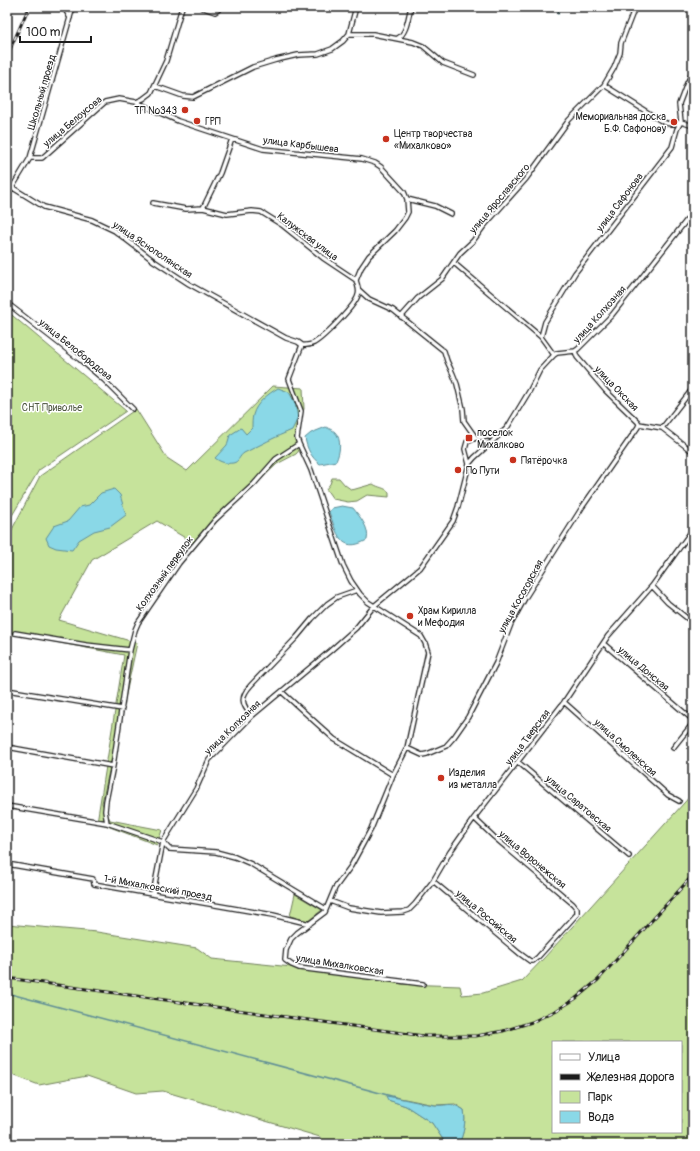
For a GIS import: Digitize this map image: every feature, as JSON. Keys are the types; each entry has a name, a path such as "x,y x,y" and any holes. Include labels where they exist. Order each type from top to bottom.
{"street":[{"path":"60,7 66,11 70,18"},
{"name":"Школьный проезд","path":"7,196 30,158 73,7"},
{"path":"136,102 151,93 155,86 166,61 182,7"},
{"path":"201,7 215,12 220,7"},
{"path":"155,86 184,96 193,97 253,67 298,55 318,54 336,46 349,34 356,7"},
{"path":"397,38 402,35 405,30 411,7"},
{"name":"улица Ярославского","path":"401,316 418,298 442,279 460,253 473,241 484,226 526,179 569,120 604,85 614,68 620,53 621,43 635,7"},
{"path":"349,34 373,34 397,38 418,44 442,63 474,75"},
{"name":"улица Сафонова","path":"541,338 545,322 572,277 672,147 677,129 681,122 679,104 693,72"},
{"path":"604,85 663,122 673,124 681,122 693,126"},
{"name":"улица Белоусова","path":"30,158 42,158 105,102 119,99 136,102"},
{"name":"улица Карбышева","path":"136,102 178,121 263,149 355,158 371,162 383,169 403,190 407,200"},
{"path":"203,208 220,173 232,139"},
{"name":"улица Яснополянская","path":"13,188 44,207 92,220 115,231 154,261 206,294 249,316 286,338 302,345"},
{"path":"330,901 335,888 351,866 371,829 393,775 407,748 428,654 424,640 416,631 374,606 365,599 351,581 343,565 311,470 298,444 297,438 301,411 289,383 289,379 302,345 315,342 346,313 357,298 359,290 356,280 363,265 369,256 395,231 405,218 408,210 407,200 434,206 451,214"},
{"name":"Калужская улица","path":"153,203 186,209 203,208 227,214 252,211 264,214 282,225 329,262 356,280"},
{"name":"улица Колхозная","path":"554,355 557,353 575,351 592,337 612,315 693,212"},
{"path":"689,217 693,220"},
{"path":"454,263 541,338 554,355 540,370 530,390 509,424 499,435 483,448 469,464"},
{"path":"359,290 369,299 393,310 445,353 457,384 463,409 464,421 475,437"},
{"name":"улица Белобородова","path":"7,303 104,380 133,409"},
{"name":"улица Окская","path":"575,351 577,357 606,391 639,424 662,428 693,452"},
{"path":"662,428 693,388"},
{"name":"улица Косогорская","path":"407,748 422,755 427,754 444,747 454,738 468,717 496,663 511,624 525,598 583,506 639,424"},
{"path":"469,464 463,446 468,441 475,437 499,435"},
{"name":"Колхозный переулок","path":"107,823 105,810 106,801 113,766 130,650 138,623 179,563 222,512 254,484 276,459 298,444"},
{"name":"улица Колхозная","path":"153,894 163,842 196,789 207,762 252,716 310,669 352,631 374,606 420,568 453,521 469,464"},
{"name":"улица Тверская","path":"330,901 342,906 390,914 407,911 411,908 433,880 450,852 474,818 564,702 608,636 652,586 693,529"},
{"path":"652,586 668,603 693,623"},
{"path":"252,716 247,711 243,701 243,696 247,689 297,638 327,604 337,597 357,590"},
{"path":"15,632 130,650"},
{"name":"улица Донская","path":"604,644 693,721"},
{"path":"7,690 122,709"},
{"path":"282,692 334,739 393,775"},
{"name":"улица Смоленская","path":"564,702 668,795 678,801"},
{"path":"672,748 693,721"},
{"path":"7,747 113,766"},
{"name":"улица Саратовская","path":"518,762 629,856"},
{"path":"7,806 107,823 163,842 169,848 216,852 242,860 326,909"},
{"name":"улица Воронежская","path":"474,818 577,909 576,914 532,962"},
{"name":"1-й Михалковский проезд","path":"7,864 93,879 94,884 310,924"},
{"name":"улица Российская","path":"433,880 519,953 532,962"},
{"name":"улица Михалковская","path":"330,901 322,914 295,935 288,944 285,952 285,960 299,968 423,984"}],"green space":[{"name":"СНТ Приволье","path":"7,311 126,411 39,470 7,524"},
{"path":"273,386 303,388 304,409 298,422 295,439 303,446 296,454 277,464 218,520 197,545 157,521 92,560 59,620 137,643 102,803 110,820 162,830 157,845 97,822 124,655 18,635 7,635 7,539 40,476 136,409 167,458 187,471"},
{"path":"332,478 339,478 352,490 373,484 387,490 389,492 389,497 367,495 357,501 348,502 333,499 326,489"},
{"path":"693,793 693,1144 459,1144 464,1127 464,1110 455,1104 435,1105 395,1097 388,1100 406,1106 432,1123 446,1144 323,1144 320,1137 163,1091 136,1093 87,1076 39,1085 7,1073 7,924 97,932 197,948 212,959 292,967 403,984 460,986 462,995 483,993 522,981"},
{"path":"295,894 322,910 308,921 290,916"}],"water":[{"path":"278,388 289,392 295,403 298,418 292,430 244,453 235,462 221,462 215,458 227,445 230,435 241,428 246,434 252,428 253,415 257,407 266,396"},
{"path":"326,427 334,431 339,438 339,454 336,461 320,464 314,459 307,446 305,438 311,433"},
{"path":"114,489 120,495 126,515 110,527 94,531 79,540 72,550 56,548 49,545 46,538 54,526 68,521 80,507 89,505 101,493"},
{"path":"342,506 353,508 359,515 366,527 368,536 367,540 351,545 345,543 337,534 329,512 332,508"},
{"path":"386,1096 434,1105 455,1105 464,1110 464,1127 459,1144 446,1144 432,1123 406,1106 388,1100"}],"waterway":[{"path":"558,14 559,7"},
{"path":"7,993 395,1097"}],"railway":[{"path":"7,56 29,7"},
{"path":"7,978 424,1036 476,1036 503,1031 532,1022 557,1010 575,999 598,980 693,875"}],"place":[{"name":"ТП №343","path":"185,110"},
{"name":"ГРП","path":"197,121"},
{"name":"Мемориальная доска Б.Ф. Сафонову","path":"674,122"},
{"name":"Центр творчества «Михалково»","path":"386,139"},
{"name":"поселок Михалково","path":"469,438"},
{"name":"Пятёрочка","path":"513,460"},
{"name":"По Пути","path":"458,470"},
{"name":"Храм Кирилла и Мефодия","path":"410,616"},
{"name":"Изделия из металла","path":"441,778"}]}
